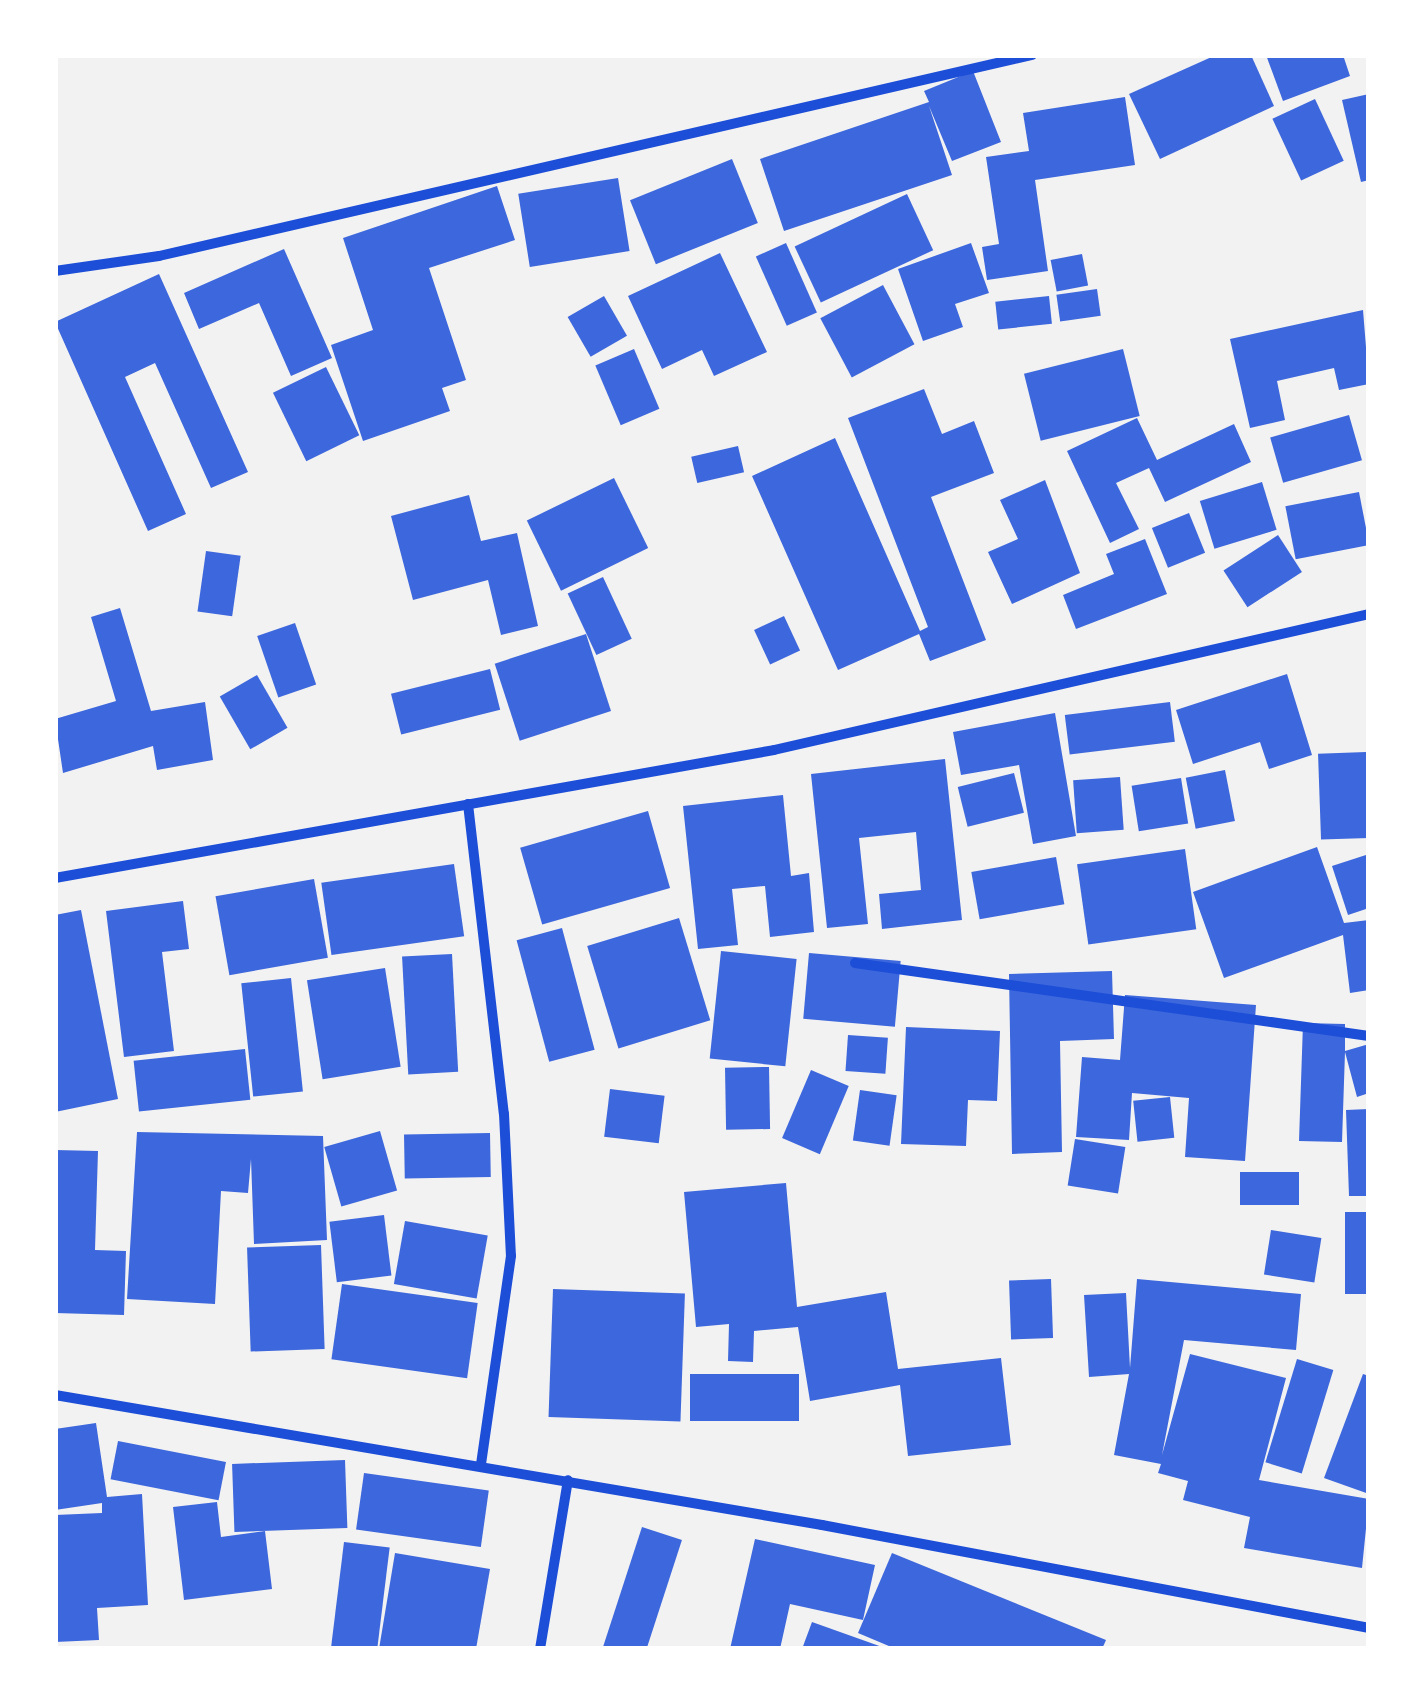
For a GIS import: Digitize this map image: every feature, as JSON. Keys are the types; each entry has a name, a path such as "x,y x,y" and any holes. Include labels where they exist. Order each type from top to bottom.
{"street":[{"path":"55,270 159,256 1032,55"},
{"path":"55,878 774,750 1369,614"},
{"path":"468,804 504,1114 511,1256 480,1465"},
{"path":"856,963 1369,1036"},
{"path":"55,1394 568,1480 1369,1628"},
{"path":"540,1649 568,1480"}],"building":[{"path":"1216,55 1251,55 1274,106 1160,159 1129,94"},
{"path":"1266,55 1343,55 1350,76 1283,101"},
{"path":"973,71 1001,142 952,161 929,106 952,175 784,231 760,159 929,102 924,91"},
{"path":"1369,94 1369,180 1361,182 1342,100"},
{"path":"1125,97 1135,165 1035,180 1048,271 987,280 982,247 999,244 986,157 1029,151 1023,113"},
{"path":"1315,99 1344,161 1301,180 1272,119"},
{"path":"732,159 758,223 656,264 630,200"},
{"path":"618,178 630,251 530,267 518,194"},
{"path":"497,186 515,240 429,268 466,380 442,388 450,411 363,441 331,345 373,330 343,238"},
{"path":"907,194 933,250 821,303 795,246"},
{"path":"786,243 817,312 787,326 756,256"},
{"path":"971,243 989,293 955,304 963,327 923,341 898,269"},
{"path":"284,249 332,358 291,376 259,303 199,329 184,293"},
{"path":"720,253 767,352 714,376 702,350 662,369 628,296"},
{"path":"1082,254 1088,285 1057,292 1051,260"},
{"path":"159,274 248,472 211,488 155,363 125,377 186,514 148,531 55,322"},
{"path":"883,285 914,344 852,377 820,318"},
{"path":"1097,289 1101,316 1060,321 1056,295"},
{"path":"604,296 627,336 591,357 568,317"},
{"path":"1049,296 1052,324 998,329 995,302"},
{"path":"1363,310 1369,384 1339,390 1334,368 1277,381 1285,420 1250,428 1230,339"},
{"path":"634,349 659,409 621,425 595,365"},
{"path":"1123,349 1140,416 1041,441 1024,374"},
{"path":"326,367 359,435 306,461 273,393"},
{"path":"924,389 942,434 974,421 994,473 931,497 986,640 930,661 919,634 838,670 752,476 835,438 920,631 928,627 848,418"},
{"path":"1349,415 1362,460 1283,483 1270,438"},
{"path":"1137,418 1157,460 1234,424 1251,462 1165,502 1149,468 1116,483 1139,529 1110,543 1067,451"},
{"path":"738,446 744,472 697,483 691,457"},
{"path":"614,478 648,548 561,591 527,521"},
{"path":"1045,480 1080,573 1012,604 988,552 1018,539 1000,500"},
{"path":"1262,482 1277,530 1214,549 1200,501"},
{"path":"1359,492 1369,545 1296,559 1285,506"},
{"path":"469,495 481,541 517,533 538,626 501,635 488,580 413,600 391,516"},
{"path":"1189,513 1205,553 1168,568 1152,528"},
{"path":"1278,535 1302,572 1247,607 1223,570"},
{"path":"1145,539 1167,594 1076,629 1063,595 1114,574 1106,554"},
{"path":"206,551 241,556 232,616 198,611"},
{"path":"603,577 632,639 596,655 568,593"},
{"path":"120,608 151,711 205,702 213,760 157,770 153,746 63,773 55,719 116,701 91,617"},
{"path":"784,616 800,650 770,664 754,630"},
{"path":"295,623 316,684 278,697 257,636"},
{"path":"586,634 611,711 520,741 495,664"},
{"path":"490,669 500,710 401,734 391,694"},
{"path":"1287,674 1312,755 1269,769 1260,742 1193,764 1176,710"},
{"path":"257,675 288,728 250,749 220,696"},
{"path":"1170,702 1175,742 1070,755 1065,715"},
{"path":"1055,713 1076,836 1033,844 1019,765 961,775 953,732"},
{"path":"1366,752 1369,838 1321,840 1318,754"},
{"path":"945,759 962,920 882,929 879,894 921,890 916,832 859,838 868,924 827,928 811,774"},
{"path":"1225,770 1235,821 1196,829 1186,778"},
{"path":"1014,773 1024,813 968,827 958,787"},
{"path":"1120,777 1124,830 1077,833 1073,780"},
{"path":"1181,778 1188,823 1139,831 1132,786"},
{"path":"783,795 791,876 809,873 814,932 770,937 765,886 732,889 738,945 698,949 683,806"},
{"path":"648,811 670,888 542,925 520,848"},
{"path":"1317,847 1344,923 1369,920 1369,990 1350,993 1343,935 1224,978 1193,892"},
{"path":"1185,849 1196,929 1088,944 1077,864"},
{"path":"1369,854 1369,908 1348,915 1332,866"},
{"path":"1056,857 1064,904 980,919 971,872"},
{"path":"454,864 464,936 331,955 321,883"},
{"path":"314,879 328,958 229,975 216,896"},
{"path":"183,901 189,949 162,952 174,1051 124,1057 106,911"},
{"path":"81,910 118,1099 55,1112 55,915"},
{"path":"679,918 710,1020 618,1048 587,946"},
{"path":"562,928 595,1050 549,1062 517,940"},
{"path":"721,951 797,959 785,1066 710,1058"},
{"path":"809,953 901,961 895,1027 803,1019"},
{"path":"452,954 458,1072 408,1074 402,957"},
{"path":"385,968 401,1067 323,1079 307,980"},
{"path":"1112,971 1114,1039 1060,1041 1062,1152 1012,1154 1009,974"},
{"path":"291,978 303,1091 253,1097 241,983"},
{"path":"1125,995 1256,1005 1245,1161 1185,1157 1189,1098 1132,1093 1129,1140 1076,1137 1082,1057 1120,1060"},
{"path":"1303,1023 1345,1024 1345,1051 1369,1044 1369,1093 1357,1097 1345,1052 1342,1142 1299,1141"},
{"path":"906,1027 1000,1031 997,1101 968,1100 966,1146 901,1144"},
{"path":"848,1035 888,1038 885,1074 845,1071"},
{"path":"245,1049 250,1100 139,1111 134,1061"},
{"path":"769,1067 770,1129 726,1130 725,1068"},
{"path":"811,1070 849,1086 820,1154 782,1138"},
{"path":"610,1089 665,1096 659,1143 604,1137"},
{"path":"860,1090 897,1095 890,1146 853,1141"},
{"path":"1170,1097 1174,1138 1137,1142 1133,1101"},
{"path":"1369,1109 1369,1196 1349,1196 1346,1110"},
{"path":"380,1131 397,1191 341,1207 324,1147"},
{"path":"137,1132 323,1136 327,1240 254,1244 251,1159 248,1193 221,1191 215,1304 127,1299"},
{"path":"490,1133 491,1177 405,1178 404,1135"},
{"path":"1075,1139 1125,1147 1118,1193 1068,1185"},
{"path":"55,1150 98,1151 95,1250 126,1251 124,1315 55,1313"},
{"path":"1240,1172 1299,1172 1299,1205 1240,1205"},
{"path":"786,1183 797,1307 886,1292 898,1369 1001,1358 1011,1445 908,1456 900,1385 810,1401 798,1327 754,1331 753,1362 728,1361 729,1324 696,1327 684,1192"},
{"path":"1345,1212 1369,1212 1369,1294 1345,1294"},
{"path":"384,1215 391,1276 337,1282 329,1222"},
{"path":"405,1221 488,1236 477,1299 394,1284"},
{"path":"1271,1230 1321,1238 1314,1282 1264,1274"},
{"path":"321,1245 325,1349 251,1352 247,1248"},
{"path":"1051,1279 1053,1338 1011,1339 1009,1280"},
{"path":"1137,1279 1301,1294 1296,1350 1184,1340 1162,1455 1190,1354 1286,1378 1259,1480 1369,1499 1362,1568 1244,1548 1250,1517 1183,1500 1188,1481 1158,1473 1161,1464 1114,1455 1129,1374 1089,1377 1084,1295 1126,1293 1130,1368"},
{"path":"342,1284 478,1303 467,1378 331,1359"},
{"path":"553,1289 685,1294 680,1422 549,1417"},
{"path":"1297,1359 1333,1370 1302,1473 1265,1462"},
{"path":"690,1374 799,1374 799,1421 690,1421"},
{"path":"1363,1374 1369,1376 1369,1494 1324,1478"},
{"path":"96,1423 107,1497 142,1494 148,1605 97,1608 99,1640 55,1642 55,1515 102,1513 102,1503 55,1510 55,1429"},
{"path":"118,1441 226,1462 219,1500 111,1479"},
{"path":"345,1460 347,1528 234,1532 232,1464"},
{"path":"364,1473 489,1491 481,1547 356,1529"},
{"path":"217,1502 221,1537 265,1531 272,1589 184,1600 173,1507"},
{"path":"642,1527 682,1540 647,1649 603,1648"},
{"path":"755,1539 875,1565 863,1620 790,1604 780,1649 730,1649"},
{"path":"344,1542 390,1548 377,1649 331,1649"},
{"path":"395,1553 490,1569 476,1649 379,1649"},
{"path":"892,1553 1106,1640 1102,1649 896,1649 858,1633"},
{"path":"812,1622 885,1648 885,1649 802,1649"}]}
